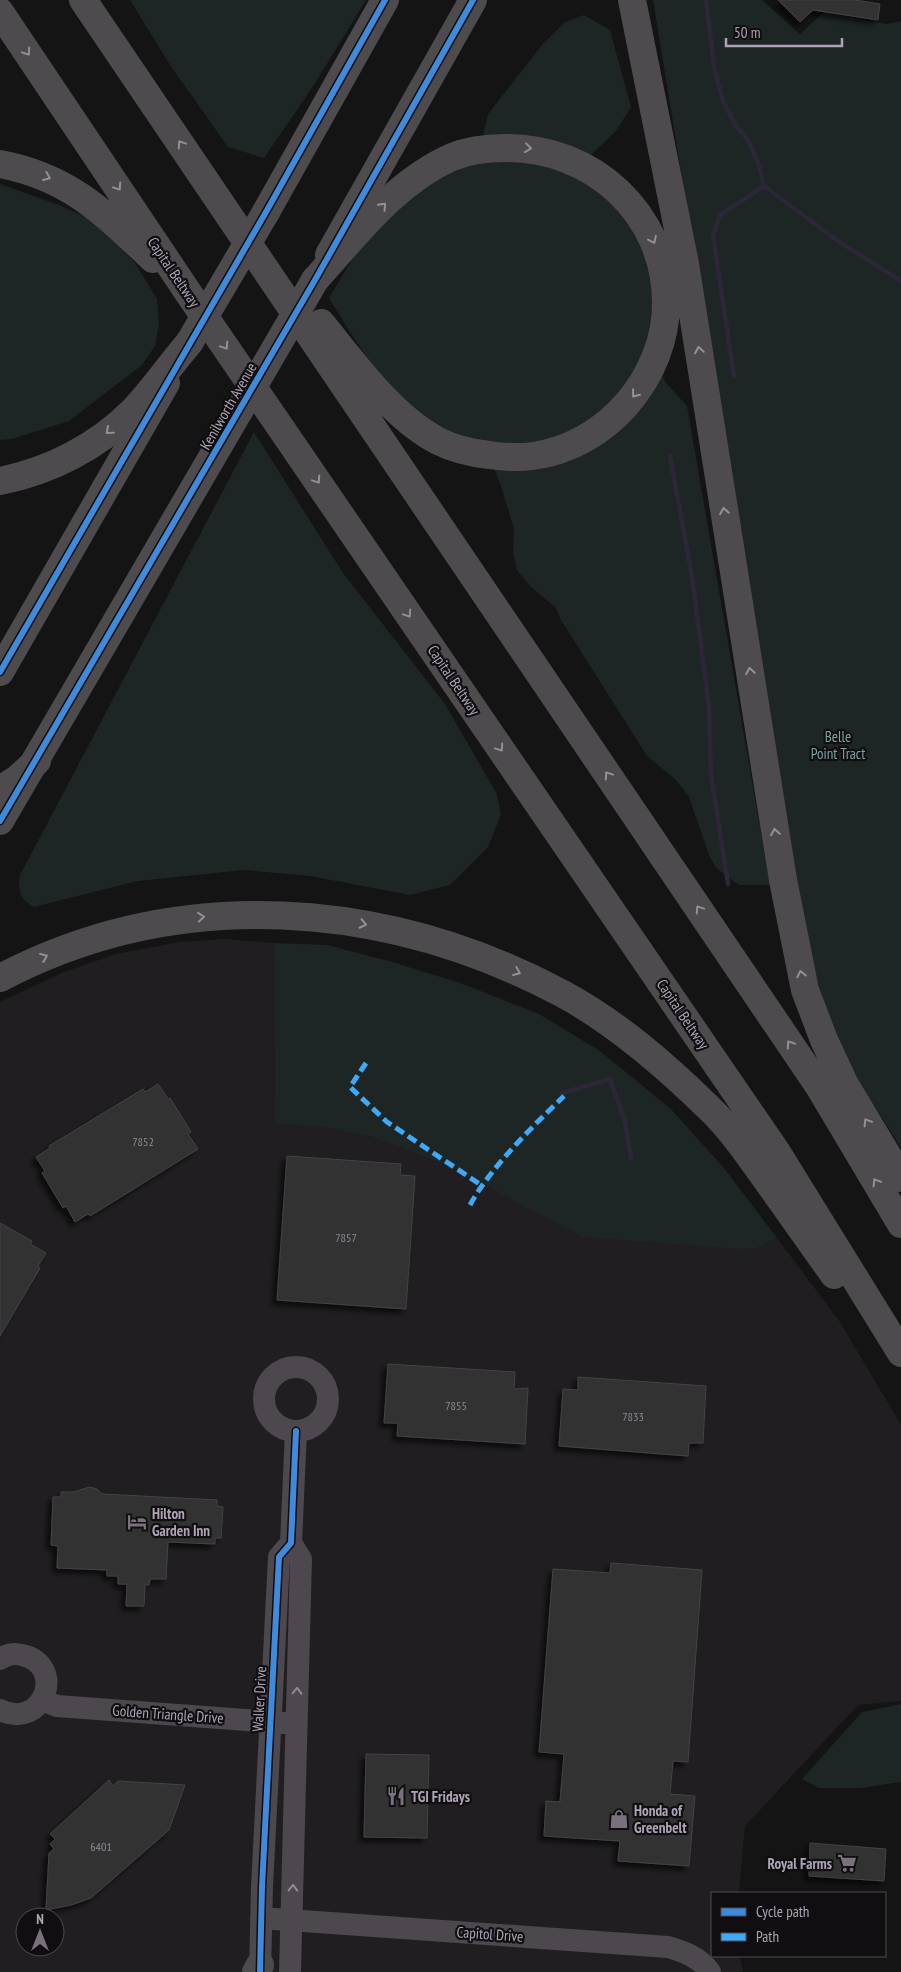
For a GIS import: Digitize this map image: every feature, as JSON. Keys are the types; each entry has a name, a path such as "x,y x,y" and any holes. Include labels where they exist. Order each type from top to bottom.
{"highway":[{"path":"83,0 820,1088 901,1224"},
{"path":"632,0 685,264 781,870 805,990 824,1040 844,1083 901,1178"},
{"name":"Capital Beltway","path":"0,12 187,291 778,1154 901,1353"},
{"path":"208,184 370,383 413,424 438,441 468,453 533,456 568,447 595,434 620,412 642,385 655,360 663,332 666,303 664,277 657,247 643,220 620,192 592,170 562,155 528,147 484,148 454,156 422,173 391,198 315,280"},
{"path":"0,164 28,169 65,185 103,212 187,291"},
{"path":"0,481 37,472 63,461 99,440 133,411 189,343"},
{"path":"0,790 17,779 37,760"},
{"path":"0,978 60,950 112,933 200,916 254,914 307,916 354,922 406,933 461,949 521,973 565,995 620,1031 661,1063 712,1110 745,1149 901,1372"}],"main road":[{"path":"0,672 266,212 385,0"},
{"name":"Kenilworth Avenue","path":"0,821 315,280 473,0"}],"street":[{"name":"Walker Drive","path":"290,1972 293,1920 301,1559 291,1543 296,1431"},
{"name":"Walker Drive","path":"259,1970 279,1557 291,1543"},
{"path":"0,1659 16,1653 29,1656 38,1662 44,1670 47,1684 42,1700 29,1712 16,1714 0,1710"},
{"name":"Golden Triangle Drive","path":"42,1700 57,1706 296,1724"},
{"name":"Capitol Drive","path":"261,1918 668,1947 686,1952 699,1960 710,1972"}],"shaded area":[{"path":"224,939 274,943 275,1124 322,1127 372,1137 448,1166 757,1248 777,1238 840,1322 901,1425 901,1701 858,1705 745,1826 739,1892 711,1892 711,1957 740,1957 743,1972 0,1972 0,1002 64,972 116,954 180,942"}],"green space":[{"path":"130,0 366,0 314,85 264,158 228,147 170,65"},
{"name":"Belle Point Tract","path":"653,0 762,0 800,34 824,12 887,24 901,21 901,1148 857,1077 834,1032 815,973 806,936"},
{"path":"584,15 610,30 631,107 616,131 575,170 631,224 644,245 649,259 653,289 651,319 645,347 667,384 687,406 770,885 739,885 716,868 709,855 689,797 675,779 647,756 561,620 555,607 530,586 517,570 513,552 514,529 500,483 484,446 443,429 404,401 389,386 363,352 329,298 360,246 403,200 440,172 478,158 488,114 542,45 565,22"},
{"path":"0,184 62,206 98,223 135,263 157,299 159,324 155,346 142,365 69,421 12,439 0,440"},
{"path":"254,432 343,573 445,704 497,794 501,815 488,847 450,885 410,895 310,876 244,870 138,881 34,907 22,898 19,886 20,875"},
{"path":"274,943 327,945 389,961 460,983 539,1014 600,1051 671,1109 724,1168 777,1238 757,1248 740,1249 583,1237 448,1166 372,1137 322,1127 275,1124"},
{"path":"901,1704 901,1782 862,1788 819,1788 802,1779 862,1712"}],"building":[{"path":"778,0 855,0 880,4 878,20 813,10 800,22"},
{"path":"158,1084 168,1099 170,1098 191,1132 188,1134 198,1149 90,1216 88,1214 75,1222 66,1206 63,1208 42,1173 45,1171 36,1157 50,1148 49,1146 143,1089 145,1092"},
{"path":"287,1156 401,1164 400,1175 415,1176 406,1309 277,1300"},
{"path":"0,1223 32,1241 30,1244 46,1253 38,1266 40,1268 0,1336"},
{"path":"388,1364 515,1372 514,1389 528,1388 525,1444 397,1436 398,1423 384,1423"},
{"path":"578,1377 706,1386 703,1443 689,1443 688,1456 559,1446 563,1389 578,1390"},
{"name":"Hilton Garden Inn","path":"89,1487 97,1489 102,1494 217,1500 217,1506 223,1507 221,1538 215,1538 215,1544 168,1542 166,1579 150,1579 149,1585 145,1585 144,1606 126,1606 127,1584 118,1584 118,1576 107,1576 107,1570 57,1568 58,1546 51,1545 53,1497 61,1497 61,1492 74,1492"},
{"path":"611,1563 702,1570 688,1762 673,1761 670,1794 695,1796 689,1866 618,1861 620,1841 544,1836 546,1801 560,1802 564,1754 539,1752 553,1569 610,1573"},
{"name":"TGI Fridays","path":"366,1754 429,1755 427,1838 364,1837"},
{"path":"109,1780 113,1786 118,1781 185,1785 169,1830 91,1898 71,1905 46,1907 49,1853 54,1849 50,1844 55,1839 50,1834"},
{"name":"Royal Farms","path":"810,1843 886,1849 884,1881 809,1876"}],"waterway":[{"path":"706,0 714,67 723,101 736,126 748,140 758,163 764,186 838,241 901,281"},
{"path":"734,376 713,236 720,215 764,186"},
{"path":"670,456 692,577 709,706 711,775 728,884"},
{"path":"562,1093 610,1079 625,1121 631,1158"}],"marked path":[{"path":"366,1063 350,1087 387,1122 481,1185"},
{"path":"470,1205 500,1162 564,1096"}],"cycle path":[{"path":"0,672 266,212 385,0"},
{"path":"0,821 315,280 473,0"},
{"path":"260,1972 262,1887 279,1557 291,1543 296,1431"}],"place":[{"name":"Hilton Garden Inn","path":"137,1522"},
{"name":"TGI Fridays","path":"396,1796"},
{"name":"Honda of Greenbelt","path":"619,1819"},
{"name":"Royal Farms","path":"847,1863"}]}
